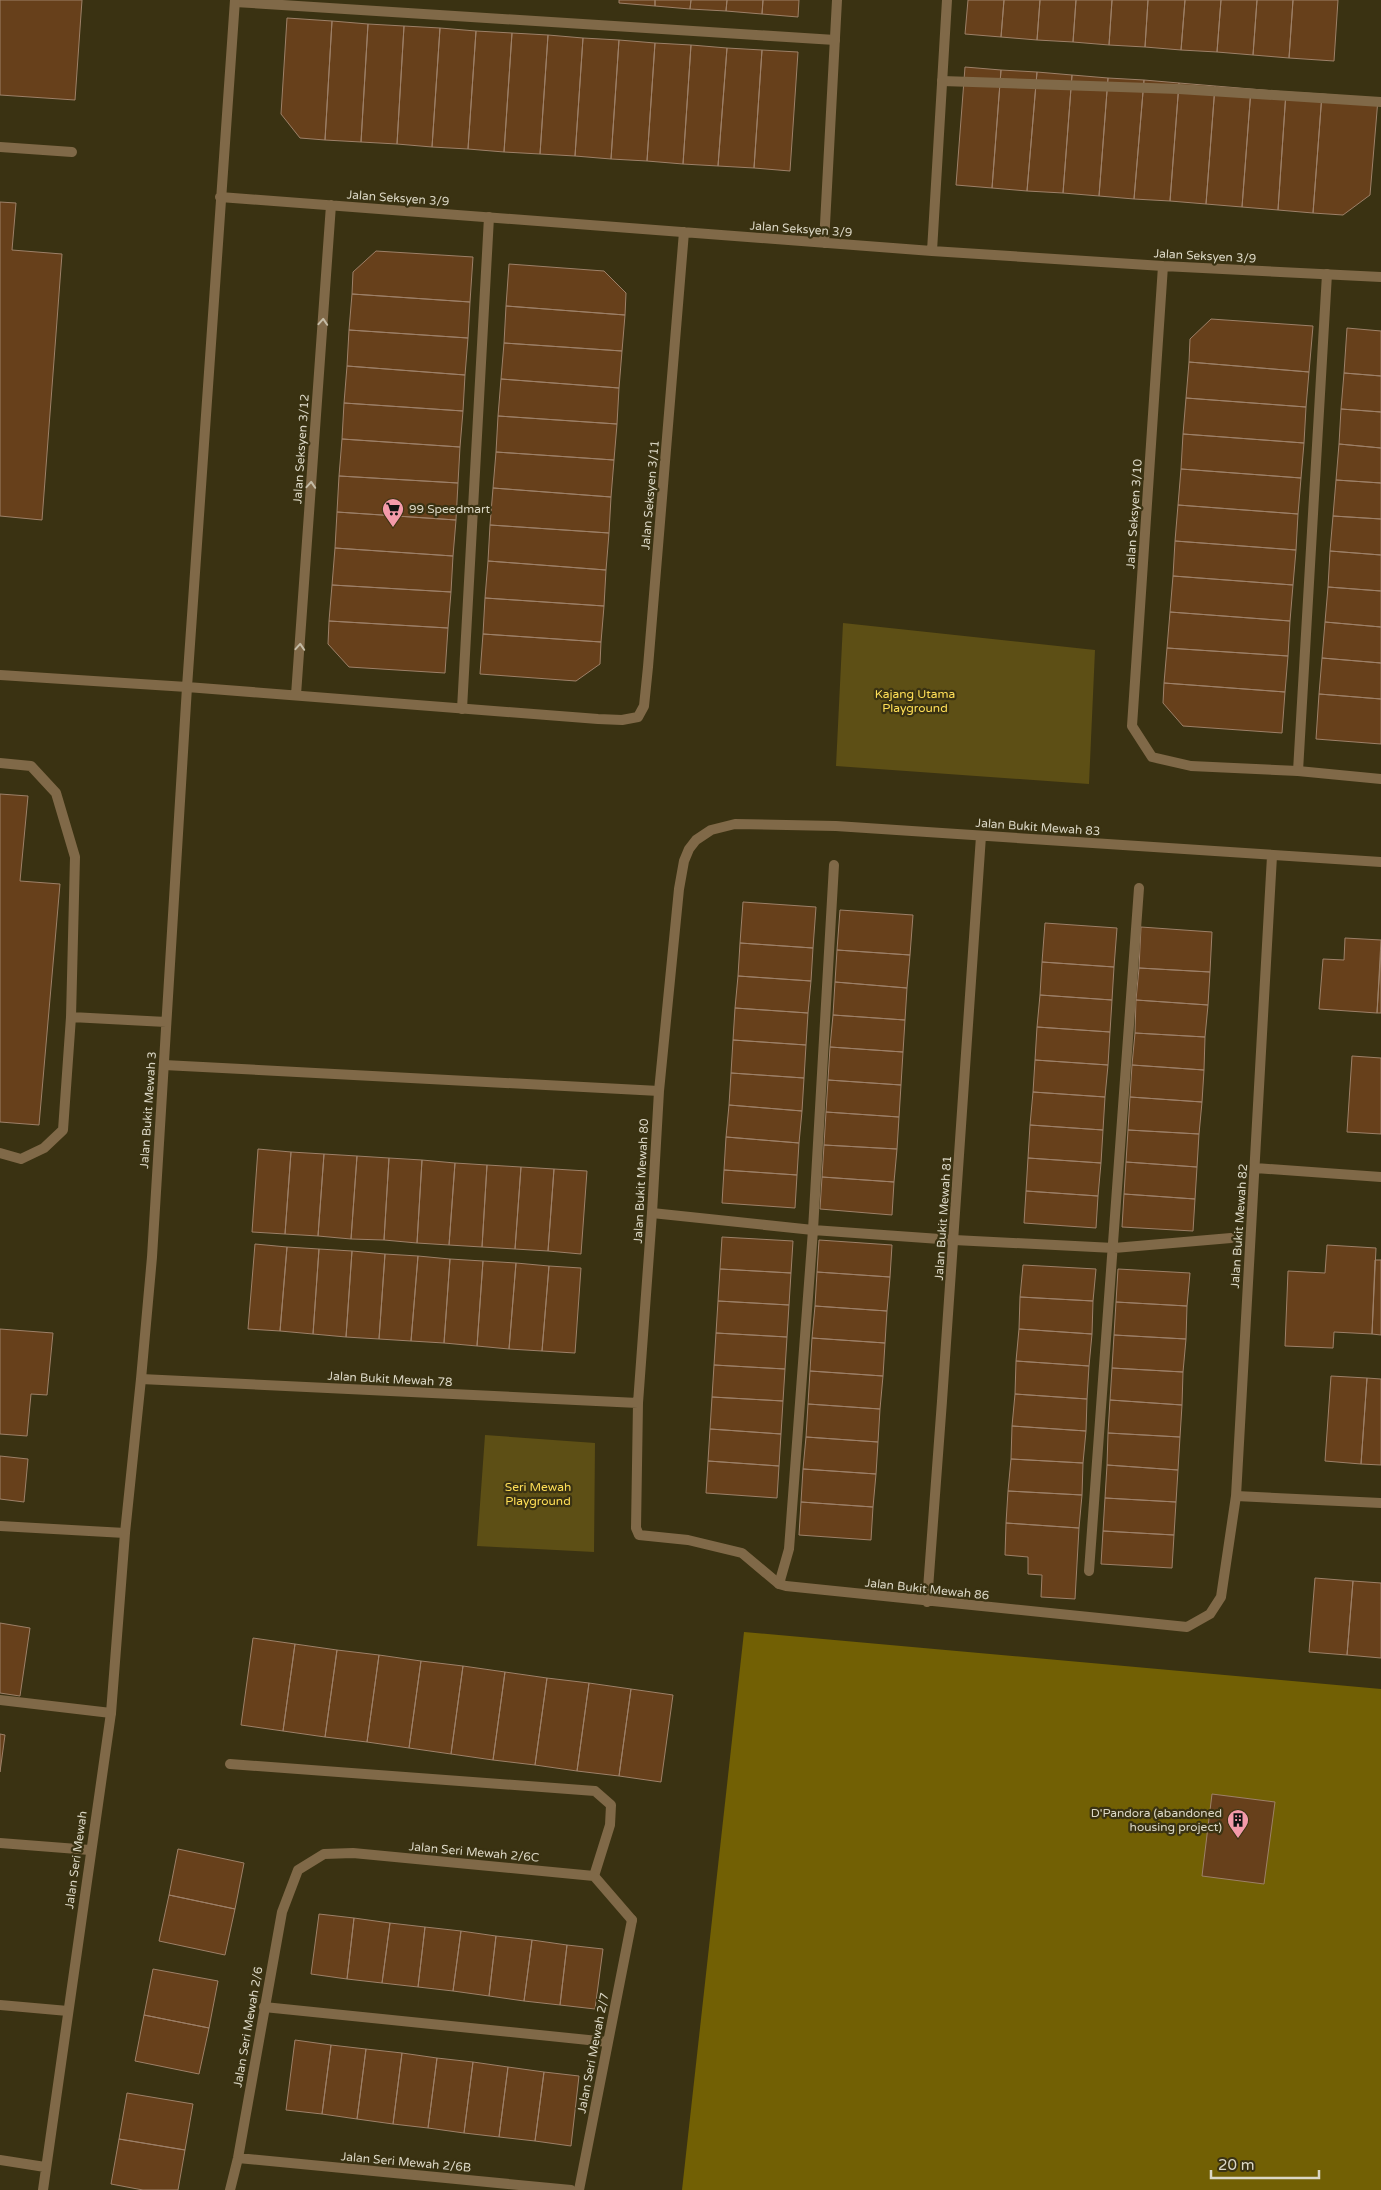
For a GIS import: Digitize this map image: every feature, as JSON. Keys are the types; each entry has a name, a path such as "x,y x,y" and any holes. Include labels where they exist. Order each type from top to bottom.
{"street":[{"path":"824,243 837,0"},
{"path":"932,251 948,0"},
{"path":"235,1 835,40"},
{"name":"Jalan Bukit Mewah 3","path":"125,1533 152,1257 187,687 235,1"},
{"path":"942,81 1179,89 1381,102"},
{"path":"0,147 72,152"},
{"name":"Jalan Seksyen 3/9","path":"220,198 932,251 1163,266 1381,277"},
{"name":"Jalan Seksyen 3/12","path":"296,695 331,205"},
{"path":"462,709 489,217"},
{"name":"Jalan Seksyen 3/11","path":"0,675 296,695 598,719 631,720 638,717 644,706 684,232"},
{"name":"Jalan Seksyen 3/10","path":"1163,266 1132,726 1152,758 1191,766 1298,771"},
{"path":"1327,274 1298,771 1381,779"},
{"path":"0,763 31,766 56,793 75,857 71,1016 63,1130 44,1148 21,1159 0,1153"},
{"name":"Jalan Bukit Mewah 83","path":"696,840 711,830 735,824 836,826 1381,862"},
{"name":"Jalan Bukit Mewah 81","path":"927,1602 981,836"},
{"name":"Jalan Bukit Mewah 80","path":"696,840 684,860 679,889 658,1091 652,1213 638,1403 636,1528 642,1536 688,1540 742,1553 779,1584"},
{"name":"Jalan Bukit Mewah 82","path":"1221,1597 1236,1496 1272,856"},
{"path":"779,1584 789,1549 813,1230 834,865"},
{"path":"1089,1571 1139,888"},
{"path":"71,1016 166,1022"},
{"path":"164,1065 658,1091"},
{"path":"1255,1168 1381,1177"},
{"path":"652,1213 813,1230 954,1240 1114,1248 1231,1238"},
{"name":"Jalan Bukit Mewah 78","path":"141,1379 638,1403"},
{"path":"1236,1496 1381,1503"},
{"path":"0,1526 125,1533"},
{"name":"Jalan Seri Mewah","path":"42,2190 111,1713 125,1533"},
{"name":"Jalan Bukit Mewah 86","path":"779,1584 927,1602 1187,1627 1210,1614 1221,1597"},
{"path":"0,1700 111,1713"},
{"path":"230,1764 595,1791 611,1805 610,1826 594,1876"},
{"path":"0,1843 90,1850"},
{"name":"Jalan Seri Mewah 2/6C","path":"298,1870 324,1854 354,1853 594,1876"},
{"name":"Jalan Seri Mewah 2/6","path":"230,2190 238,2158 282,1912 298,1870"},
{"name":"Jalan Seri Mewah 2/7","path":"579,2190 632,1920 594,1876"},
{"path":"0,2004 68,2012"},
{"path":"264,2007 608,2042"},
{"name":"Jalan Seri Mewah 2/6B","path":"238,2158 571,2190"},
{"path":"0,2160 46,2166"}],"green space":[{"name":"Kajang Utama Playground","path":"843,623 1095,650 1089,784 836,766"},
{"name":"Seri Mewah Playground","path":"485,1435 595,1443 594,1552 477,1546"}],"shaded area":[{"path":"744,1632 1381,1689 1381,2190 682,2190"}],"building":[{"path":"0,0 82,0 75,100 0,95"},
{"path":"619,0 655,0 655,6 619,3"},
{"path":"655,0 691,0 690,9 655,6"},
{"path":"691,0 727,0 726,11 690,9"},
{"path":"727,0 763,0 762,14 726,11"},
{"path":"763,0 799,0 798,17 762,14"},
{"path":"968,0 1004,0 1001,37 965,34"},
{"path":"1004,0 1040,0 1037,40 1001,37"},
{"path":"1040,0 1076,0 1073,42 1037,40"},
{"path":"1076,0 1112,0 1109,45 1073,42"},
{"path":"1112,0 1148,0 1145,47 1109,45"},
{"path":"1148,0 1185,0 1181,50 1145,47"},
{"path":"1185,0 1221,0 1217,52 1181,50"},
{"path":"1221,0 1257,0 1253,55 1217,52"},
{"path":"1257,0 1293,0 1289,58 1253,55"},
{"path":"1293,0 1338,0 1334,61 1289,58"},
{"path":"287,18 332,21 325,140 300,138 281,114"},
{"path":"332,21 368,24 361,142 325,140"},
{"path":"368,24 404,26 397,144 361,142"},
{"path":"404,26 440,28 432,147 397,144"},
{"path":"440,28 476,31 468,149 432,147"},
{"path":"476,31 512,33 504,152 468,149"},
{"path":"512,33 548,35 540,154 504,152"},
{"path":"548,35 583,38 575,156 540,154"},
{"path":"583,38 619,40 611,159 575,156"},
{"path":"619,40 655,43 647,161 611,159"},
{"path":"655,43 691,45 683,164 647,161"},
{"path":"691,45 727,48 718,166 683,164"},
{"path":"727,48 762,50 754,168 718,166"},
{"path":"762,50 798,52 790,171 754,168"},
{"path":"965,67 1001,70 992,188 956,185"},
{"path":"1001,70 1037,72 1027,191 992,188"},
{"path":"1037,72 1072,75 1063,193 1027,191"},
{"path":"1072,75 1108,78 1099,196 1063,193"},
{"path":"1108,78 1144,80 1134,199 1099,196"},
{"path":"1144,80 1179,83 1170,201 1134,199"},
{"path":"1179,83 1215,86 1206,204 1170,201"},
{"path":"1215,86 1251,89 1242,207 1206,204"},
{"path":"1251,89 1286,92 1278,210 1242,207"},
{"path":"1286,92 1322,94 1313,213 1278,210"},
{"path":"1322,94 1378,99 1370,195 1343,215 1313,213"},
{"path":"0,202 16,203 12,250 62,254 42,520 0,516"},
{"path":"376,251 473,257 470,302 352,294 353,272"},
{"path":"509,264 604,271 626,293 625,315 506,306"},
{"path":"352,294 470,302 468,338 349,330"},
{"path":"506,306 625,315 622,351 504,343"},
{"path":"1211,319 1313,326 1309,372 1189,362 1190,339"},
{"path":"1347,328 1381,331 1381,376 1344,373"},
{"path":"349,330 468,338 465,375 347,366"},
{"path":"504,343 622,351 619,388 501,379"},
{"path":"1189,362 1309,372 1306,407 1186,398"},
{"path":"347,366 465,375 463,411 344,403"},
{"path":"1344,373 1381,376 1381,412 1341,409"},
{"path":"501,379 619,388 617,424 498,416"},
{"path":"1186,398 1306,407 1304,443 1183,434"},
{"path":"344,403 463,411 460,447 342,439"},
{"path":"1341,409 1381,412 1381,448 1339,444"},
{"path":"498,416 617,424 614,460 496,452"},
{"path":"1183,434 1304,443 1301,478 1181,469"},
{"path":"342,439 460,447 458,483 339,476"},
{"path":"1339,444 1381,448 1381,483 1336,480"},
{"path":"496,452 614,460 611,497 493,488"},
{"path":"1181,469 1301,478 1298,514 1178,505"},
{"path":"339,476 458,483 456,520 337,512"},
{"path":"1336,480 1381,483 1381,519 1333,516"},
{"path":"493,488 611,497 609,533 490,525"},
{"path":"1178,505 1298,514 1296,550 1175,541"},
{"path":"337,512 456,520 453,556 335,548"},
{"path":"1333,516 1381,519 1381,555 1330,551"},
{"path":"490,525 609,533 606,570 488,561"},
{"path":"1175,541 1296,550 1293,585 1173,576"},
{"path":"335,548 453,556 451,592 332,585"},
{"path":"1330,551 1381,555 1381,591 1328,587"},
{"path":"488,561 606,570 604,606 485,598"},
{"path":"1173,576 1293,585 1290,621 1170,612"},
{"path":"332,585 451,592 448,628 329,621"},
{"path":"1328,587 1381,591 1381,627 1325,622"},
{"path":"485,598 604,606 601,642 483,634"},
{"path":"1170,612 1290,621 1288,656 1167,648"},
{"path":"329,621 448,628 445,673 349,667 328,644"},
{"path":"1325,622 1381,627 1381,663 1322,658"},
{"path":"483,634 601,642 600,664 576,681 480,674"},
{"path":"1167,648 1288,656 1285,692 1164,683"},
{"path":"1322,658 1381,663 1381,699 1319,694"},
{"path":"1164,683 1285,692 1282,733 1183,726 1163,703"},
{"path":"1319,694 1381,699 1381,744 1316,739"},
{"path":"0,794 28,796 20,881 60,884 39,1125 0,1122"},
{"path":"743,902 816,907 813,948 740,943"},
{"path":"840,910 913,915 910,955 837,950"},
{"path":"1045,923 1117,928 1114,967 1042,962"},
{"path":"1141,927 1212,932 1210,972 1139,968"},
{"path":"1345,938 1381,940 1377,1013 1319,1009 1323,959 1344,960"},
{"path":"740,943 813,948 811,981 738,976"},
{"path":"837,950 910,955 907,988 835,982"},
{"path":"1381,951 1381,1013 1377,1013"},
{"path":"1042,962 1114,967 1112,1000 1040,995"},
{"path":"1139,968 1210,972 1208,1005 1136,1000"},
{"path":"738,976 811,981 808,1013 735,1008"},
{"path":"835,982 907,988 905,1020 833,1015"},
{"path":"1040,995 1112,1000 1110,1032 1037,1027"},
{"path":"1136,1000 1208,1005 1205,1037 1135,1033"},
{"path":"735,1008 808,1013 806,1045 733,1040"},
{"path":"833,1015 905,1020 903,1052 830,1047"},
{"path":"1037,1027 1110,1032 1108,1065 1035,1060"},
{"path":"1135,1033 1205,1037 1204,1070 1132,1065"},
{"path":"733,1040 806,1045 804,1078 731,1073"},
{"path":"830,1047 903,1052 901,1085 828,1080"},
{"path":"1352,1056 1381,1058 1381,1134 1347,1132"},
{"path":"1035,1060 1108,1065 1105,1097 1033,1092"},
{"path":"1132,1065 1204,1070 1202,1102 1130,1097"},
{"path":"731,1073 804,1078 802,1111 729,1105"},
{"path":"828,1080 901,1085 899,1117 826,1112"},
{"path":"1033,1092 1105,1097 1103,1130 1030,1125"},
{"path":"1130,1097 1202,1102 1199,1134 1128,1130"},
{"path":"729,1105 802,1111 799,1143 726,1137"},
{"path":"826,1112 899,1117 897,1149 824,1145"},
{"path":"1030,1125 1103,1130 1101,1163 1028,1158"},
{"path":"1128,1130 1199,1134 1197,1167 1126,1162"},
{"path":"726,1137 799,1143 797,1175 724,1170"},
{"path":"824,1145 897,1149 894,1182 822,1177"},
{"path":"258,1149 291,1152 285,1234 252,1232"},
{"path":"291,1152 324,1154 318,1236 285,1234"},
{"path":"324,1154 357,1156 351,1239 318,1236"},
{"path":"357,1156 389,1158 384,1240 351,1239"},
{"path":"389,1158 422,1160 417,1243 384,1240"},
{"path":"1028,1158 1101,1163 1098,1196 1026,1191"},
{"path":"422,1160 455,1163 449,1245 417,1243"},
{"path":"1126,1162 1197,1167 1195,1199 1124,1194"},
{"path":"455,1163 487,1165 482,1247 449,1245"},
{"path":"487,1165 521,1167 515,1249 482,1247"},
{"path":"521,1167 554,1169 548,1251 515,1249"},
{"path":"554,1169 587,1171 581,1254 548,1251"},
{"path":"724,1170 797,1175 795,1208 722,1203"},
{"path":"822,1177 894,1182 892,1215 820,1209"},
{"path":"1026,1191 1098,1196 1096,1228 1024,1223"},
{"path":"1124,1194 1195,1199 1193,1231 1122,1227"},
{"path":"722,1237 793,1241 791,1273 720,1269"},
{"path":"819,1240 892,1245 890,1277 817,1272"},
{"path":"255,1244 287,1247 280,1331 248,1329"},
{"path":"1327,1245 1376,1248 1372,1334 1334,1332 1333,1348 1285,1346 1288,1271 1325,1273"},
{"path":"287,1247 319,1249 313,1334 280,1331"},
{"path":"319,1249 352,1251 346,1337 313,1334"},
{"path":"352,1251 385,1254 379,1339 346,1337"},
{"path":"385,1254 418,1256 411,1341 379,1339"},
{"path":"418,1256 450,1259 444,1343 411,1341"},
{"path":"450,1259 483,1261 477,1346 444,1343"},
{"path":"1375,1260 1381,1260 1381,1335 1372,1334"},
{"path":"483,1261 516,1263 509,1349 477,1346"},
{"path":"516,1263 549,1266 542,1351 509,1349"},
{"path":"1023,1265 1096,1269 1093,1301 1020,1297"},
{"path":"549,1266 581,1268 575,1353 542,1351"},
{"path":"720,1269 791,1273 789,1305 718,1301"},
{"path":"1118,1269 1190,1273 1187,1306 1116,1302"},
{"path":"817,1272 890,1277 887,1311 815,1306"},
{"path":"1020,1297 1093,1301 1092,1334 1019,1329"},
{"path":"718,1301 789,1305 787,1337 716,1333"},
{"path":"1116,1302 1187,1306 1186,1339 1114,1335"},
{"path":"815,1306 887,1311 885,1343 812,1338"},
{"path":"0,1329 53,1333 47,1395 31,1394 27,1436 0,1434"},
{"path":"1019,1329 1092,1334 1089,1366 1016,1361"},
{"path":"716,1333 787,1337 785,1369 714,1365"},
{"path":"1114,1335 1186,1339 1183,1372 1112,1368"},
{"path":"812,1338 885,1343 883,1376 810,1371"},
{"path":"1016,1361 1089,1366 1087,1399 1015,1394"},
{"path":"714,1365 785,1369 783,1401 712,1397"},
{"path":"1112,1368 1183,1372 1182,1405 1110,1400"},
{"path":"810,1371 883,1376 880,1409 808,1404"},
{"path":"1331,1376 1367,1378 1361,1464 1325,1461"},
{"path":"1367,1378 1381,1379 1381,1465 1361,1464"},
{"path":"1015,1394 1087,1399 1086,1431 1012,1426"},
{"path":"712,1397 783,1401 781,1434 710,1429"},
{"path":"1110,1400 1182,1405 1180,1437 1108,1433"},
{"path":"808,1404 880,1409 878,1442 806,1437"},
{"path":"1012,1426 1086,1431 1083,1463 1011,1459"},
{"path":"710,1429 781,1434 779,1466 708,1461"},
{"path":"1108,1433 1180,1437 1178,1470 1107,1465"},
{"path":"806,1437 878,1442 876,1474 803,1469"},
{"path":"0,1456 28,1459 24,1502 0,1499"},
{"path":"1011,1459 1083,1463 1082,1495 1008,1491"},
{"path":"708,1461 779,1466 777,1498 706,1493"},
{"path":"1107,1465 1178,1470 1176,1502 1105,1498"},
{"path":"803,1469 876,1474 873,1507 801,1502"},
{"path":"1008,1491 1082,1495 1079,1528 1006,1523"},
{"path":"1105,1498 1176,1502 1174,1535 1103,1531"},
{"path":"801,1502 873,1507 871,1540 799,1535"},
{"path":"1006,1523 1079,1528 1075,1599 1041,1597 1042,1575 1028,1574 1028,1557 1005,1555"},
{"path":"1103,1531 1174,1535 1172,1568 1101,1564"},
{"path":"1315,1578 1353,1581 1347,1655 1309,1652"},
{"path":"1353,1581 1381,1583 1381,1658 1347,1655"},
{"path":"0,1623 30,1628 20,1696 0,1693"},
{"path":"253,1638 295,1644 283,1731 241,1725"},
{"path":"295,1644 337,1650 325,1737 283,1731"},
{"path":"337,1650 379,1655 367,1742 325,1737"},
{"path":"379,1655 421,1661 409,1748 367,1742"},
{"path":"421,1661 463,1666 451,1754 409,1748"},
{"path":"463,1666 505,1672 493,1760 451,1754"},
{"path":"505,1672 547,1678 535,1765 493,1760"},
{"path":"547,1678 589,1683 577,1771 535,1765"},
{"path":"589,1683 631,1689 619,1776 577,1771"},
{"path":"631,1689 673,1695 661,1782 619,1776"},
{"path":"0,1734 5,1735 0,1772"},
{"name":"D'Pandora (abandoned housing project)","path":"1212,1794 1275,1802 1264,1884 1202,1876"},
{"path":"178,1849 244,1863 235,1909 169,1895"},
{"path":"169,1895 235,1909 225,1955 159,1941"},
{"path":"319,1914 354,1918 347,1979 311,1974"},
{"path":"354,1918 390,1923 382,1983 347,1979"},
{"path":"390,1923 425,1927 418,1987 382,1983"},
{"path":"425,1927 461,1931 453,1991 418,1987"},
{"path":"461,1931 496,1936 489,1996 453,1991"},
{"path":"496,1936 532,1940 524,2001 489,1996"},
{"path":"532,1940 567,1945 560,2005 524,2001"},
{"path":"567,1945 603,1949 595,2009 560,2005"},
{"path":"153,1969 218,1981 209,2028 144,2015"},
{"path":"144,2015 209,2028 199,2074 135,2061"},
{"path":"295,2040 331,2045 322,2114 286,2110"},
{"path":"331,2045 366,2049 357,2119 322,2114"},
{"path":"366,2049 402,2053 393,2124 357,2119"},
{"path":"402,2053 437,2058 428,2128 393,2124"},
{"path":"437,2058 473,2062 464,2133 428,2128"},
{"path":"473,2062 508,2067 499,2137 464,2133"},
{"path":"508,2067 544,2072 535,2141 499,2137"},
{"path":"544,2072 579,2076 571,2146 535,2141"},
{"path":"127,2093 193,2104 185,2150 119,2139"},
{"path":"119,2139 185,2150 178,2190 143,2190 111,2184"}],"place":[{"name":"99 Speedmart","path":"393,528"},
{"name":"D'Pandora (abandoned housing project)","path":"1238,1839"}]}
